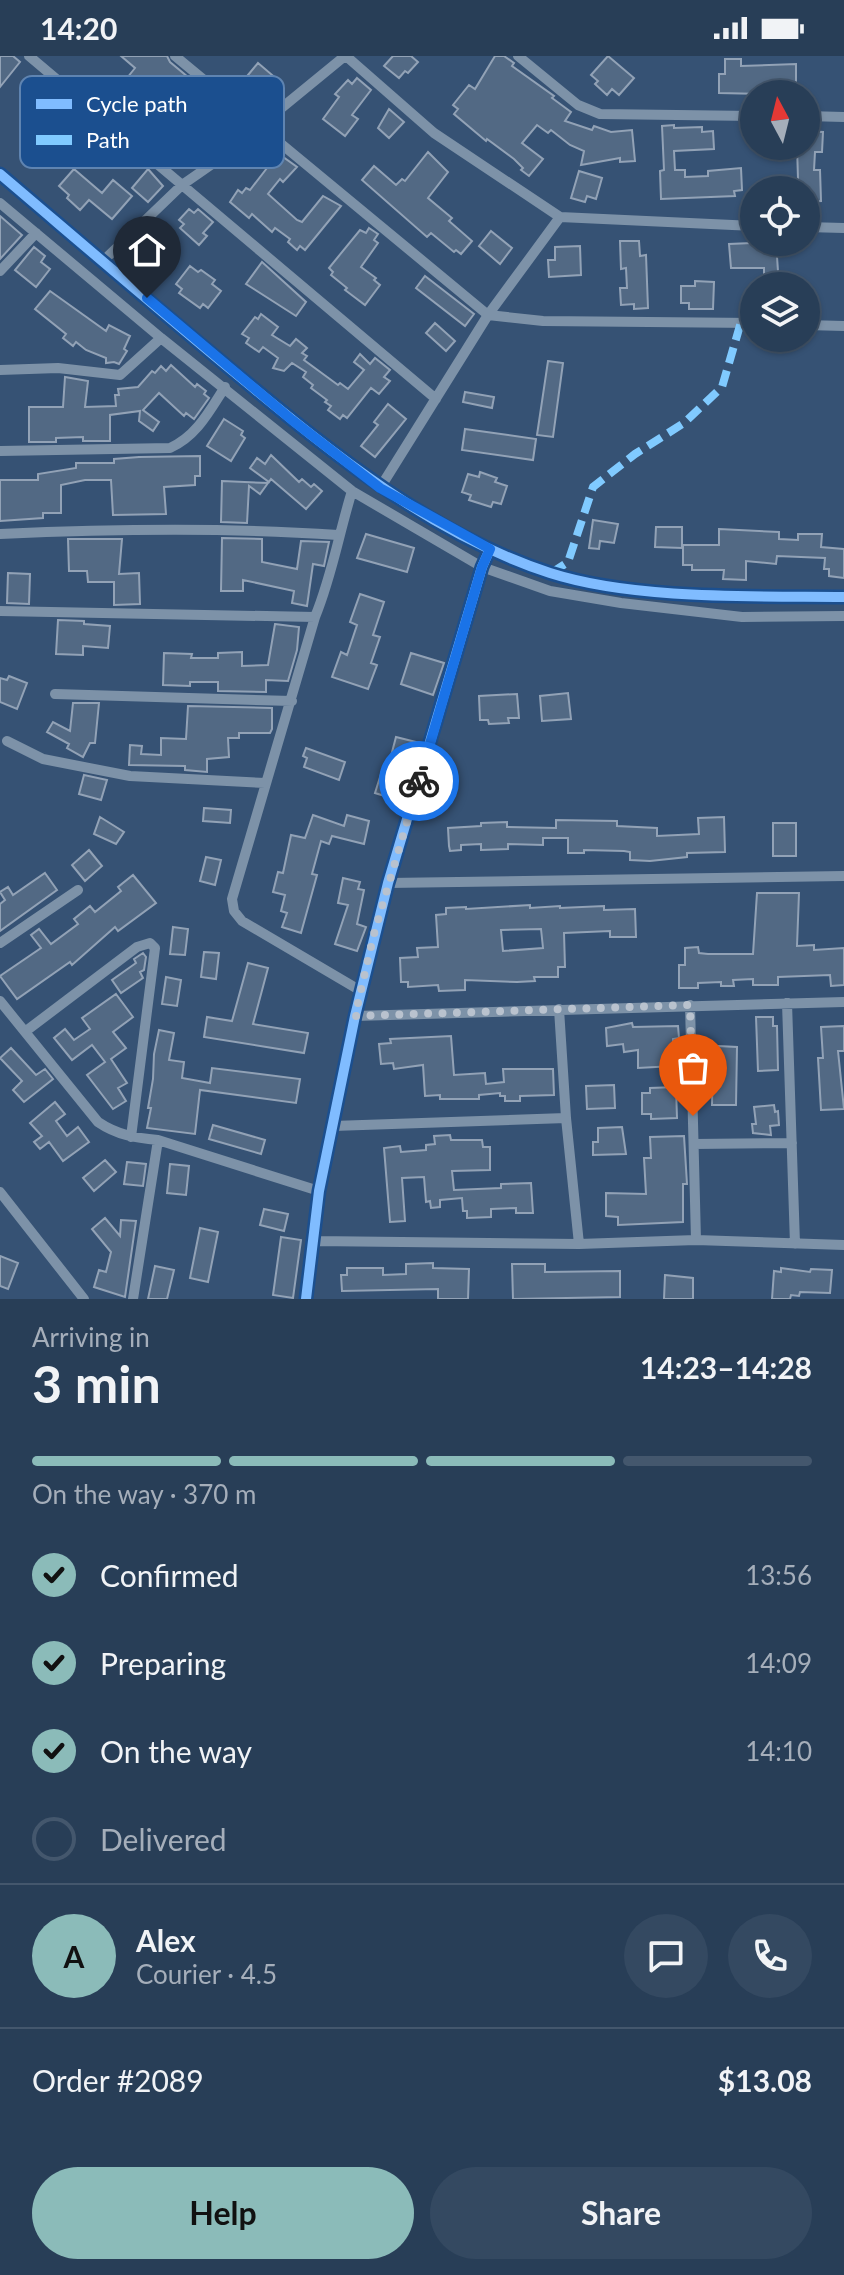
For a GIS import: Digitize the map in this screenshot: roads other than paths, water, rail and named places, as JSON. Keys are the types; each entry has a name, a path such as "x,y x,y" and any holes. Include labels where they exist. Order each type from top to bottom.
{"street":[{"path":"29,56 53,76"},
{"path":"175,56 200,76"},
{"path":"284,106 346,56 434,133 560,217 740,225"},
{"path":"518,56 578,105 600,114 740,116"},
{"path":"820,116 844,117"},
{"path":"284,144 488,315 543,321 740,323"},
{"path":"162,168 436,399"},
{"path":"103,261 182,185 204,168"},
{"path":"0,174 292,420 380,488 490,549 551,573 636,589 754,596 844,597"},
{"path":"0,203 161,338 352,491 482,567 550,591 621,603 742,617 844,616"},
{"path":"380,488 488,315 560,217"},
{"path":"820,227 844,228"},
{"path":"0,271 36,233"},
{"path":"820,325 844,326"},
{"path":"0,370 58,368 120,375 161,338"},
{"path":"0,451 170,448 194,432 225,387"},
{"path":"352,491 338,535 334,562 232,899 234,911 242,921 361,991"},
{"path":"0,534 259,529 338,535"},
{"path":"306,1299 319,1191 361,991 388,883 490,549"},
{"path":"0,611 315,617"},
{"path":"55,694 292,701"},
{"path":"7,741 43,759 130,776 265,783"},
{"path":"388,883 844,876"},
{"path":"0,943 78,890"},
{"path":"26,1031 137,947 150,943 155,948 131,1137"},
{"path":"0,1001 98,1122 111,1131 158,1140 319,1191"},
{"path":"355,1016 844,1002"},
{"path":"787,1003 795,1244"},
{"path":"690,1005 696,1240"},
{"path":"559,1009 579,1244"},
{"path":"333,1126 566,1118"},
{"path":"133,1299 158,1140"},
{"path":"694,1144 792,1143"},
{"path":"0,1192 84,1299"},
{"path":"315,1241 579,1244 696,1240 844,1245"}]}
